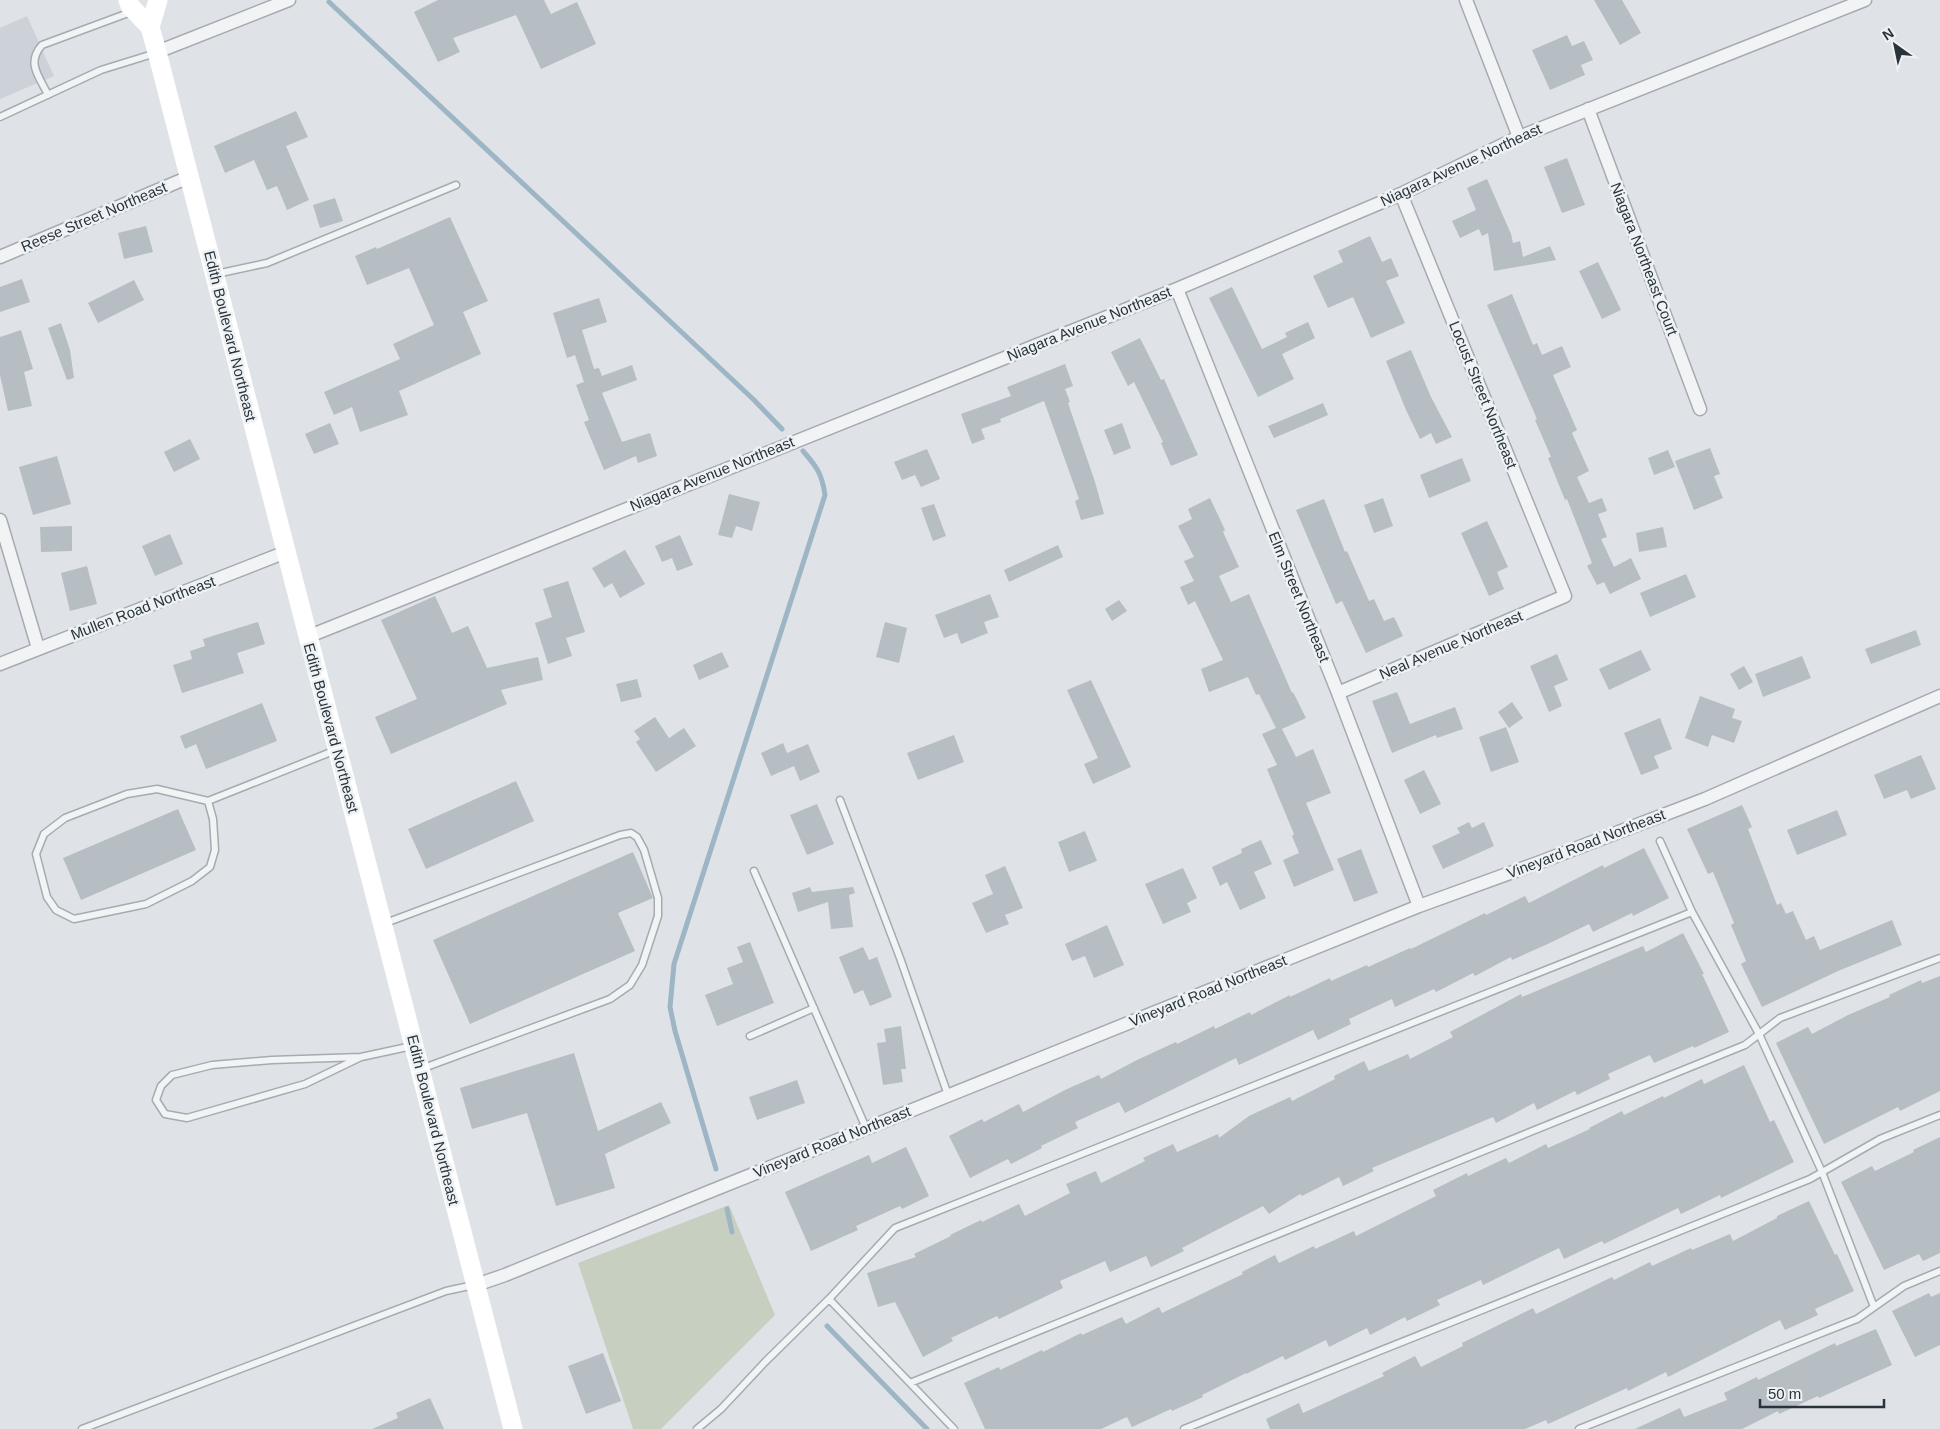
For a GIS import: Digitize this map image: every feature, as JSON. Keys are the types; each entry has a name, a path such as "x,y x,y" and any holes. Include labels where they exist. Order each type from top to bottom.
{"street":[{"path":"150,27 158,0"},
{"path":"157,52 288,0"},
{"path":"1466,0 1519,137"},
{"name":"Niagara Avenue Northeast","path":"307,637 1177,289 1401,194 1519,137 1865,0"},
{"name":"Edith Boulevard Northeast","path":"131,5 150,27 157,52 513,1429"},
{"name":"Niagara Northeast Court","path":"1588,110 1700,409"},
{"name":"Reese Street Northeast","path":"0,257 189,177"},
{"name":"Locust Street Northeast","path":"1401,194 1565,596"},
{"name":"Elm Street Northeast","path":"1177,289 1338,693 1419,906"},
{"path":"0,520 38,648"},
{"name":"Mullen Road Northeast","path":"0,664 286,552"},
{"name":"Neal Avenue Northeast","path":"1338,693 1565,596"},
{"name":"Vineyard Road Northeast","path":"476,1285 506,1275 1419,906 1705,799 1940,696"}],"lane":[{"path":"48,95 33,63 34,53 42,45 131,5"},
{"path":"0,116 101,70 157,52"},
{"path":"215,274 267,263 456,185"},
{"path":"208,801 213,819 215,850 210,867 192,881 146,904 74,919 56,910 47,897 36,854 44,834 65,818 127,794 156,789 208,801 337,749"},
{"path":"840,800 900,958 948,1095"},
{"path":"382,924 620,835 630,833 637,837 644,850 658,898 658,916 642,965 630,985 610,999 420,1070"},
{"path":"1660,841 1692,912 1759,1034 1822,1172 1874,1307"},
{"path":"754,871 866,1128"},
{"path":"697,1429 721,1409 765,1362 829,1299 895,1228 1692,912"},
{"path":"910,1383 1746,1045 1780,1018 1940,958"},
{"path":"750,1036 814,1008"},
{"path":"361,1057 305,1084 187,1118 165,1114 156,1100 161,1086 172,1075 212,1065 272,1060 361,1057 414,1046"},
{"path":"1184,1429 1810,1179 1880,1140 1940,1115"},
{"path":"1579,1429 1858,1320 1904,1286 1940,1271"},
{"path":"82,1429 446,1291 476,1285"},
{"path":"829,1299 954,1429"}],"shaded area":[{"path":"27,16 54,76 0,99 0,28"}],"green space":[{"path":"729,1205 775,1315 661,1429 633,1429 578,1263"}],"building":[{"path":"438,0 544,0 551,14 577,2 596,44 541,69 516,15 453,38 460,52 438,62 414,12"},
{"path":"1594,0 1622,0 1641,33 1620,45"},
{"path":"1567,35 1572,46 1584,41 1593,60 1581,65 1585,75 1550,90 1532,50"},
{"path":"296,111 308,137 286,146 309,200 287,210 277,186 267,190 254,160 225,173 214,146"},
{"path":"1567,158 1585,205 1562,213 1544,167"},
{"path":"1487,179 1511,234 1513,243 1520,241 1523,257 1550,246 1556,260 1494,271 1488,233 1482,236 1479,229 1460,238 1452,221 1476,210 1467,188"},
{"path":"335,198 343,221 320,228 313,205"},
{"path":"450,217 488,301 463,312 481,354 399,391 408,415 360,432 352,407 334,415 324,392 400,359 393,344 434,325 409,268 367,285 355,256 376,247 377,249"},
{"path":"146,226 153,252 124,259 118,233"},
{"path":"1370,236 1382,262 1391,258 1399,276 1386,281 1405,323 1371,338 1353,297 1328,308 1313,276 1343,262 1338,251"},
{"path":"1598,262 1621,310 1602,319 1579,271"},
{"path":"22,279 30,302 0,312 0,287"},
{"path":"134,280 144,300 98,323 88,303"},
{"path":"1232,287 1262,349 1287,337 1285,333 1308,322 1315,338 1282,354 1294,379 1258,397 1209,298"},
{"path":"1512,294 1533,345 1537,343 1542,355 1562,346 1571,367 1553,375 1577,430 1572,433 1589,471 1577,477 1589,503 1602,498 1607,511 1598,514 1607,537 1601,539 1614,567 1631,558 1641,579 1610,594 1604,582 1597,585 1587,566 1592,563 1567,499 1565,500 1548,458 1551,457 1535,420 1537,419 1487,305"},
{"path":"599,298 607,322 582,330 594,369 599,368 602,376 632,365 637,380 602,393 622,442 650,433 657,456 638,463 636,456 604,470 584,422 589,420 576,385 584,382 575,355 567,358 553,313"},
{"path":"61,323 70,350 74,378 67,380 48,328"},
{"path":"21,330 33,369 24,372 32,406 8,411 0,375 0,337"},
{"path":"1140,338 1161,380 1164,379 1198,455 1171,466 1161,443 1163,442 1134,382 1128,386 1111,352"},
{"path":"1411,350 1431,397 1452,437 1436,444 1431,433 1420,439 1386,361"},
{"path":"1065,364 1073,386 1065,389 1070,402 1068,403 1104,514 1081,520 1075,501 1079,499 1044,401 1000,419 1001,422 981,429 985,439 972,444 961,414 1011,396 1007,387"},
{"path":"1323,403 1328,415 1274,438 1268,426"},
{"path":"330,423 339,444 314,454 305,434"},
{"path":"1122,423 1131,448 1114,455 1104,430"},
{"path":"190,439 200,459 174,472 164,452"},
{"path":"1710,448 1720,474 1714,476 1723,498 1694,510 1675,461"},
{"path":"927,449 940,479 921,487 915,475 902,480 894,462"},
{"path":"1668,450 1675,467 1654,475 1648,458"},
{"path":"57,456 71,504 33,515 19,467"},
{"path":"1462,458 1471,481 1429,498 1420,475"},
{"path":"729,494 760,502 752,531 736,526 732,538 718,535"},
{"path":"1210,498 1239,567 1219,576 1231,602 1249,594 1292,693 1306,718 1282,729 1296,757 1313,749 1331,793 1306,803 1334,870 1294,887 1283,860 1299,853 1292,836 1294,834 1267,769 1277,765 1262,734 1276,728 1259,694 1256,695 1248,677 1209,692 1201,669 1223,660 1195,601 1188,605 1180,587 1194,581 1184,561 1194,557 1178,526 1192,519 1188,509"},
{"path":"1383,498 1393,526 1374,533 1364,505"},
{"path":"1324,499 1345,552 1347,551 1369,601 1374,599 1384,621 1394,617 1403,636 1366,653 1342,601 1336,604 1296,510"},
{"path":"934,504 946,536 933,541 921,508"},
{"path":"1487,521 1508,567 1497,572 1504,589 1489,596 1461,533"},
{"path":"72,526 72,551 41,552 40,527"},
{"path":"1663,527 1667,547 1639,552 1636,533"},
{"path":"170,534 183,564 155,576 142,546"},
{"path":"680,535 693,565 677,571 672,558 662,562 655,546"},
{"path":"1058,545 1063,557 1009,582 1004,570"},
{"path":"625,550 645,584 620,598 612,583 604,588 592,568"},
{"path":"87,566 97,604 70,611 61,573"},
{"path":"1686,574 1696,597 1650,617 1640,593"},
{"path":"568,581 585,632 566,638 572,656 548,664 535,623 552,617 543,589"},
{"path":"990,594 999,617 984,622 988,633 961,644 957,633 944,638 935,615"},
{"path":"435,596 452,633 468,626 487,668 538,657 543,680 501,690 507,704 391,754 375,717 417,699 381,620"},
{"path":"1119,600 1127,611 1112,621 1105,609"},
{"path":"258,622 265,644 237,653 244,673 182,693 173,665 192,659 190,651 205,646 203,639"},
{"path":"885,622 907,628 899,663 876,657"},
{"path":"1916,630 1921,645 1871,664 1865,649"},
{"path":"1641,650 1651,670 1609,690 1599,669"},
{"path":"722,652 729,667 699,680 693,665"},
{"path":"1557,654 1568,680 1554,686 1562,706 1549,712 1530,666"},
{"path":"1802,656 1811,678 1763,697 1755,674"},
{"path":"1744,666 1753,682 1739,690 1730,674"},
{"path":"637,679 642,697 621,702 616,684"},
{"path":"1091,680 1131,767 1093,784 1084,764 1098,758 1067,690"},
{"path":"1397,692 1410,724 1455,707 1463,729 1437,738 1436,735 1392,753 1372,701"},
{"path":"1700,696 1735,709 1732,718 1742,721 1734,743 1712,735 1708,747 1685,738"},
{"path":"1512,702 1523,718 1509,728 1498,712"},
{"path":"262,703 277,741 206,769 196,744 185,749 180,736"},
{"path":"655,717 669,738 684,728 696,746 656,772 636,742 640,739 634,731"},
{"path":"1660,718 1672,749 1654,756 1659,768 1641,775 1624,733"},
{"path":"1506,727 1519,762 1491,772 1479,737"},
{"path":"954,735 964,762 918,780 907,753"},
{"path":"783,743 787,753 808,744 820,772 800,781 794,766 771,776 761,753"},
{"path":"1921,755 1936,789 1911,799 1907,790 1884,799 1874,775"},
{"path":"1424,770 1441,804 1420,814 1404,780"},
{"path":"516,781 534,821 426,869 408,829"},
{"path":"817,804 834,844 807,855 790,815"},
{"path":"1742,805 1752,827 1748,829 1777,905 1781,903 1786,914 1793,911 1806,940 1814,936 1820,950 1892,920 1902,945 1838,971 1762,1007 1741,964 1746,961 1731,925 1734,923 1713,872 1708,874 1687,829"},
{"path":"178,809 196,850 81,900 63,858"},
{"path":"1837,810 1847,835 1797,855 1787,830"},
{"path":"1469,822 1472,828 1484,822 1494,846 1443,869 1432,846 1460,833 1457,828"},
{"path":"1085,831 1097,861 1069,872 1058,842"},
{"path":"1261,840 1272,864 1254,872 1266,898 1240,910 1227,882 1220,886 1212,867 1242,853 1241,849"},
{"path":"1644,848 1669,898 1633,916 1632,913 1593,932 1589,924 1512,960 1511,957 1475,976 1473,973 1436,992 1434,989 1395,1007 1392,999 1349,1019 1351,1024 1318,1040 1313,1030 1239,1065 1236,1058 1125,1113 1119,1102 1075,1122 1078,1128 1041,1146 1042,1148 1011,1164 1008,1159 970,1178 949,1136 982,1119 984,1122 1019,1104 1023,1112 1099,1075 1101,1079 1137,1060 1176,1042 1177,1044 1214,1026 1215,1029 1250,1012 1251,1015 1290,995 1290,997 1330,978 1331,981 1411,949 1525,896 1529,903 1603,865 1604,868"},
{"path":"1361,849 1378,893 1354,902 1337,859"},
{"path":"633,852 653,898 618,913 635,951 470,1024 433,940"},
{"path":"1005,866 1023,908 1005,915 1009,924 986,933 972,903 993,894 985,875"},
{"path":"1183,868 1197,898 1187,903 1191,912 1163,924 1145,884"},
{"path":"810,887 812,892 853,887 855,893 849,895 853,927 831,929 828,902 798,912 792,893"},
{"path":"1107,925 1124,965 1094,978 1085,956 1072,961 1065,944"},
{"path":"1683,933 1704,974 1702,974 1729,1032 1654,1063 1650,1055 1608,1074 1610,1079 1577,1095 1575,1091 1537,1110 1534,1103 1496,1123 1493,1117 1372,1168 1374,1171 1343,1186 1339,1177 1302,1196 1300,1194 1269,1214 1263,1206 1182,1248 1184,1251 1151,1267 1146,1256 1110,1272 1105,1261 1060,1281 1063,1288 999,1319 997,1316 951,1338 953,1341 923,1357 895,1302 878,1307 867,1273 916,1257 914,1254 981,1220 982,1222 1019,1204 1025,1216 1070,1193 1066,1184 1096,1171 1101,1183 1145,1161 1143,1158 1173,1144 1177,1152 1218,1134 1219,1138 1249,1116 1290,1097 1292,1101 1335,1079 1334,1076 1364,1061 1369,1071 1408,1054 1410,1059 1453,1037 1450,1032 1521,994 1522,997 1643,946 1646,952"},
{"path":"750,942 774,1003 717,1026 705,995 733,984 727,968 743,962 737,947"},
{"path":"863,947 869,960 877,957 892,997 870,1006 863,990 854,994 839,957"},
{"path":"1940,976 1940,1091 1900,1111 1898,1107 1824,1144 1776,1043 1808,1027 1812,1034 1921,980 1922,983"},
{"path":"901,1026 906,1069 901,1069 903,1082 883,1085 877,1043 886,1042 884,1029"},
{"path":"574,1053 598,1131 661,1102 671,1123 605,1154 615,1188 556,1206 527,1113 472,1129 460,1088"},
{"path":"1744,1065 1770,1122 1774,1120 1794,1162 1721,1198 1720,1195 1681,1214 1678,1208 1604,1244 1602,1241 1564,1259 1559,1248 1483,1285 1481,1280 1437,1300 1440,1305 1407,1321 1405,1317 1370,1335 1367,1328 1329,1347 1326,1340 1285,1360 1283,1356 1202,1395 1203,1397 1132,1427 1127,1417 1101,1429 985,1429 964,1383 999,1367 1000,1370 1081,1333 1082,1335 1122,1317 1126,1324 1159,1307 1162,1313 1243,1274 1242,1272 1275,1255 1279,1263 1314,1246 1315,1249 1354,1231 1356,1236 1436,1196 1433,1190 1467,1173 1468,1176 1506,1158 1509,1163 1546,1144 1548,1148 1590,1129 1622,1111 1624,1115 1702,1079 1704,1084"},
{"path":"797,1080 805,1103 757,1120 749,1097"},
{"path":"1940,1137 1940,1253 1923,1261 1919,1254 1884,1270 1841,1182 1872,1166 1875,1171"},
{"path":"906,1147 929,1196 902,1209 900,1206 856,1226 858,1230 811,1251 785,1192 869,1155 872,1163"},
{"path":"1809,1201 1854,1291 1815,1309 1818,1315 1785,1330 1780,1320 1668,1377 1666,1372 1628,1391 1627,1388 1548,1424 1546,1420 1525,1429 1270,1429 1266,1419 1299,1403 1303,1413 1384,1376 1382,1373 1415,1356 1421,1367 1463,1346 1462,1343 1533,1308 1536,1314 1612,1277 1614,1280 1650,1262 1652,1266 1691,1248 1692,1250 1730,1234 1733,1241 1777,1218 1777,1216"},
{"path":"1929,1293 1931,1297 1940,1293 1940,1345 1915,1357 1892,1311"},
{"path":"1876,1329 1892,1365 1819,1398 1818,1396 1779,1414 1778,1411 1742,1429 1635,1429 1680,1408 1684,1417 1727,1400 1724,1393 1757,1377 1758,1380 1835,1343 1836,1346"},
{"path":"603,1353 621,1401 586,1414 568,1366"},
{"path":"430,1398 444,1429 372,1429 398,1418 396,1413"}],"waterway":[{"path":"329,2 753,399 782,429"},
{"path":"716,1169 675,1031 670,1007 674,964 825,495 818,471 803,451"},
{"path":"727,1209 732,1232"},
{"path":"827,1326 927,1429"}]}
